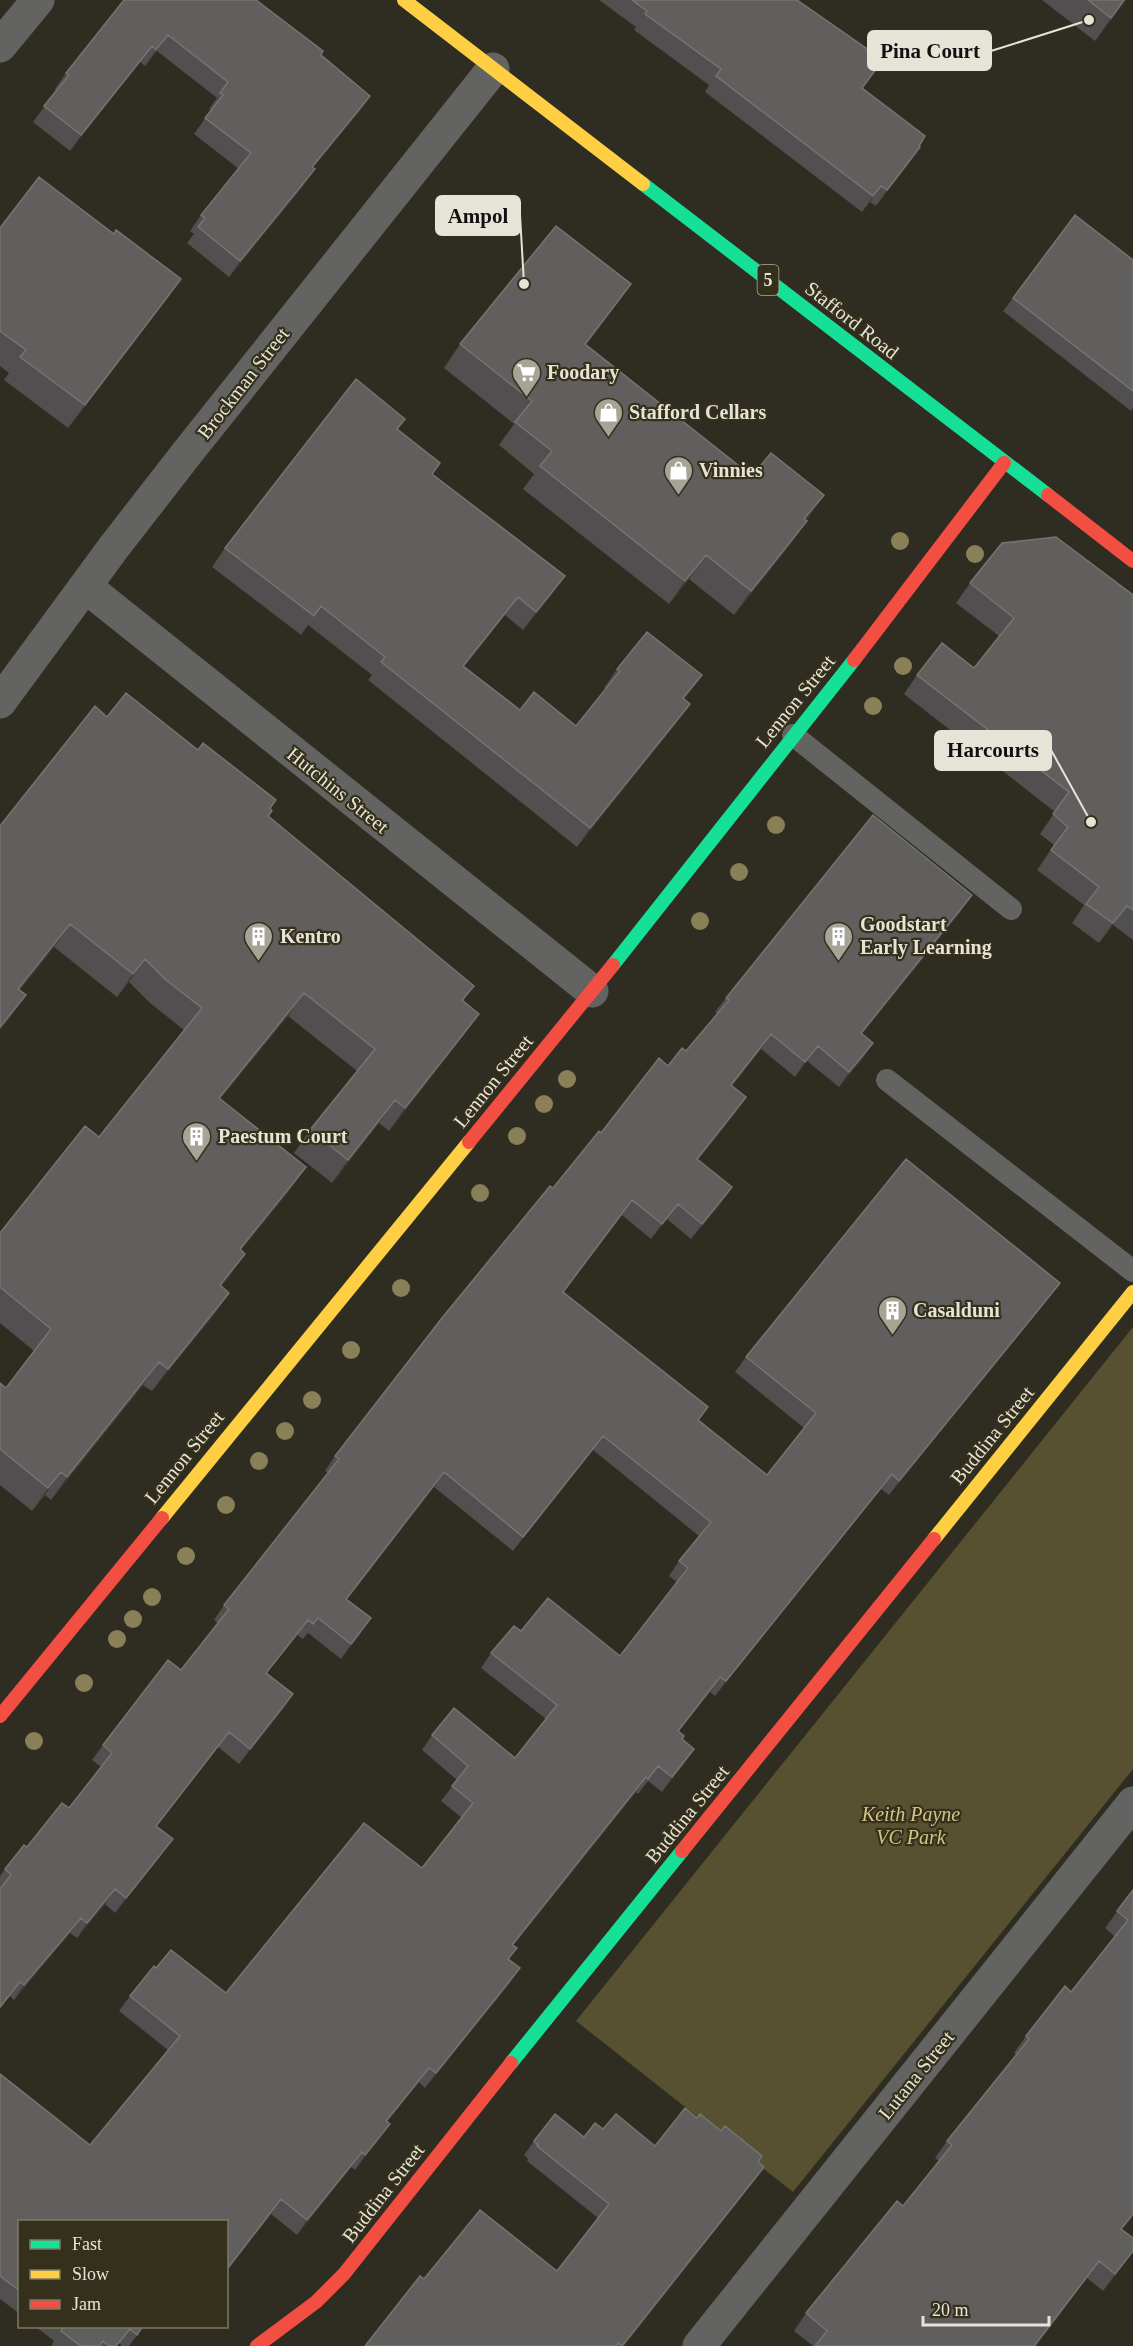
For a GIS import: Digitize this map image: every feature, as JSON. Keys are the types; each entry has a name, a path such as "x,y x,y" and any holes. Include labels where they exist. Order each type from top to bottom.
{"main road":[{"name":"Stafford Road","path":"404,0 1133,561"},
{"name":"Lennon Street","path":"0,1716 592,991 890,614 930,558 1004,463"},
{"name":"Buddina Street","path":"257,2346 316,2302 344,2274 490,2088 1133,1292"}],"street":[{"path":"0,46 38,0"},
{"name":"Brockman Street","path":"0,702 187,453 493,69"},
{"name":"Hutchins Street","path":"86,586 592,991"},
{"name":"Lutana Street","path":"699,2346 1133,1803"}],"lane":[{"path":"793,735 1011,909"},
{"path":"887,1080 1133,1271"}],"green space":[{"name":"Keith Payne VC Park","path":"1133,1327 1133,1769 793,2192 576,2021"}],"building":[{"path":"124,0 256,0 323,51 321,55 370,96 312,167 315,169 240,261 198,227 205,218 201,215 251,153 205,118 223,95 220,93 228,82 168,35 156,50 152,46 81,135 44,106 69,75 66,73"},
{"path":"632,0 797,0 883,60 862,88 925,136 920,147 887,190 881,186 873,196 716,76 721,69 645,14 647,11"},
{"path":"1088,0 1124,0 1111,18"},
{"path":"39,177 114,234 116,230 181,279 85,405 20,357 26,350 0,331 0,228"},
{"path":"1075,215 1133,260 1133,391 1013,298"},
{"path":"556,226 631,284 585,344 752,476 771,453 824,495 804,519 807,521 751,591 706,555 685,581 540,466 552,451 515,422 532,401 460,344"},
{"path":"356,379 405,419 397,429 440,463 432,474 565,576 536,612 518,597 463,666 520,710 534,692 576,726 620,671 617,669 647,632 702,675 683,698 690,704 590,828 381,662 385,657 321,606 314,616 225,548"},
{"path":"1056,537 1133,595 1133,910 1127,906 1113,923 1086,904 1099,887 1051,850 1068,827 1053,814 1069,792 917,675 942,643 974,668 1014,618 970,583 1002,543"},
{"path":"126,693 198,750 203,743 276,800 268,816 474,986 462,1000 479,1014 405,1108 395,1100 348,1160 310,1130 375,1049 304,993 219,1098 306,1167 240,1249 245,1254 220,1285 229,1293 168,1369 159,1362 67,1477 61,1472 48,1488 0,1449 0,1383 6,1388 51,1329 0,1287 0,1233 85,1126 99,1137 202,1008 166,980 145,959 133,974 70,924 18,989 26,995 0,1027 0,826 95,706 107,717"},
{"path":"873,815 972,895 861,1033 873,1043 849,1072 818,1046 805,1062 771,1034 731,1085 746,1097 697,1159 732,1187 702,1224 678,1204 662,1224 632,1200 563,1292 708,1407 698,1420 767,1475 816,1413 746,1357 906,1159 1060,1283 899,1481 892,1474 726,1681 720,1677 678,1731 684,1736 682,1739 694,1749 672,1777 658,1766 648,1779 646,1777 512,1945 517,1948 508,1959 520,1968 436,2073 429,2068 386,2121 390,2124 365,2155 362,2152 307,2220 281,2199 228,2268 228,2220 18,2220 18,2290 0,2276 0,2074 90,2145 180,2036 130,1996 154,1966 156,1968 171,1950 226,1993 364,1823 422,1868 473,1803 452,1786 468,1766 432,1735 454,1708 515,1758 557,1705 491,1653 514,1626 521,1631 548,1598 620,1656 688,1568 679,1561 711,1522 603,1436 523,1537 444,1472 346,1599 371,1618 351,1644 318,1618 313,1624 308,1620 266,1673 293,1694 250,1749 229,1732 156,1826 173,1839 126,1898 115,1889 87,1923 81,1918 24,1985 20,1982 0,2007 0,1889 11,1875 5,1869 24,1845 27,1847 62,1803 69,1808 112,1753 103,1745 168,1660 181,1670 229,1609 224,1605 339,1459 335,1456 442,1318 550,1186 553,1188 599,1131 601,1133 659,1058 668,1066 682,1048 686,1051 729,1000 726,998"},
{"path":"1133,1890 1133,2214 1121,2229 1133,2238 1133,2251 1115,2274 1099,2261 1034,2346 815,2346 827,2331 806,2313 897,2201 903,2206 952,2145 947,2141 1029,2039 1026,2036 1065,1986 1071,1992 1128,1920 1117,1911"},
{"path":"685,2108 697,2118 700,2114 721,2131 725,2126 762,2156 758,2162 764,2167 622,2346 618,2343 616,2346 365,2346 420,2276 424,2279 480,2210 557,2271 609,2204 537,2146 534,2141 555,2114 584,2137 595,2123 603,2129 616,2114 655,2146"},
{"path":"63,2328 142,2328 137,2335 130,2329 116,2346 109,2346 103,2341 99,2346 81,2346 61,2331"}],"traffic: fast":[{"path":"643,184 1048,495"},
{"path":"613,965 854,660"},
{"path":"511,2063 682,1851"}],"traffic: slow":[{"path":"404,0 643,184"},
{"path":"162,1518 469,1142"},
{"path":"934,1539 1133,1292"}],"traffic: jam":[{"path":"854,660 1004,463"},
{"path":"1048,495 1133,561"},
{"path":"469,1142 613,965"},
{"path":"0,1716 162,1518"},
{"path":"682,1851 934,1539"},
{"path":"257,2346 316,2302 344,2274 511,2063"}],"place":[{"name":"Pina Court","path":"1089,20"},
{"name":"Ampol","path":"524,284"},
{"name":"Foodary","path":"526,398"},
{"name":"Stafford Cellars","path":"608,438"},
{"name":"Vinnies","path":"678,496"},
{"name":"Harcourts","path":"1091,822"},
{"name":"Kentro","path":"259,962"},
{"name":"Goodstart Early Learning","path":"839,962"},
{"name":"Paestum Court","path":"197,1162"},
{"name":"Casalduni","path":"892,1336"}]}
